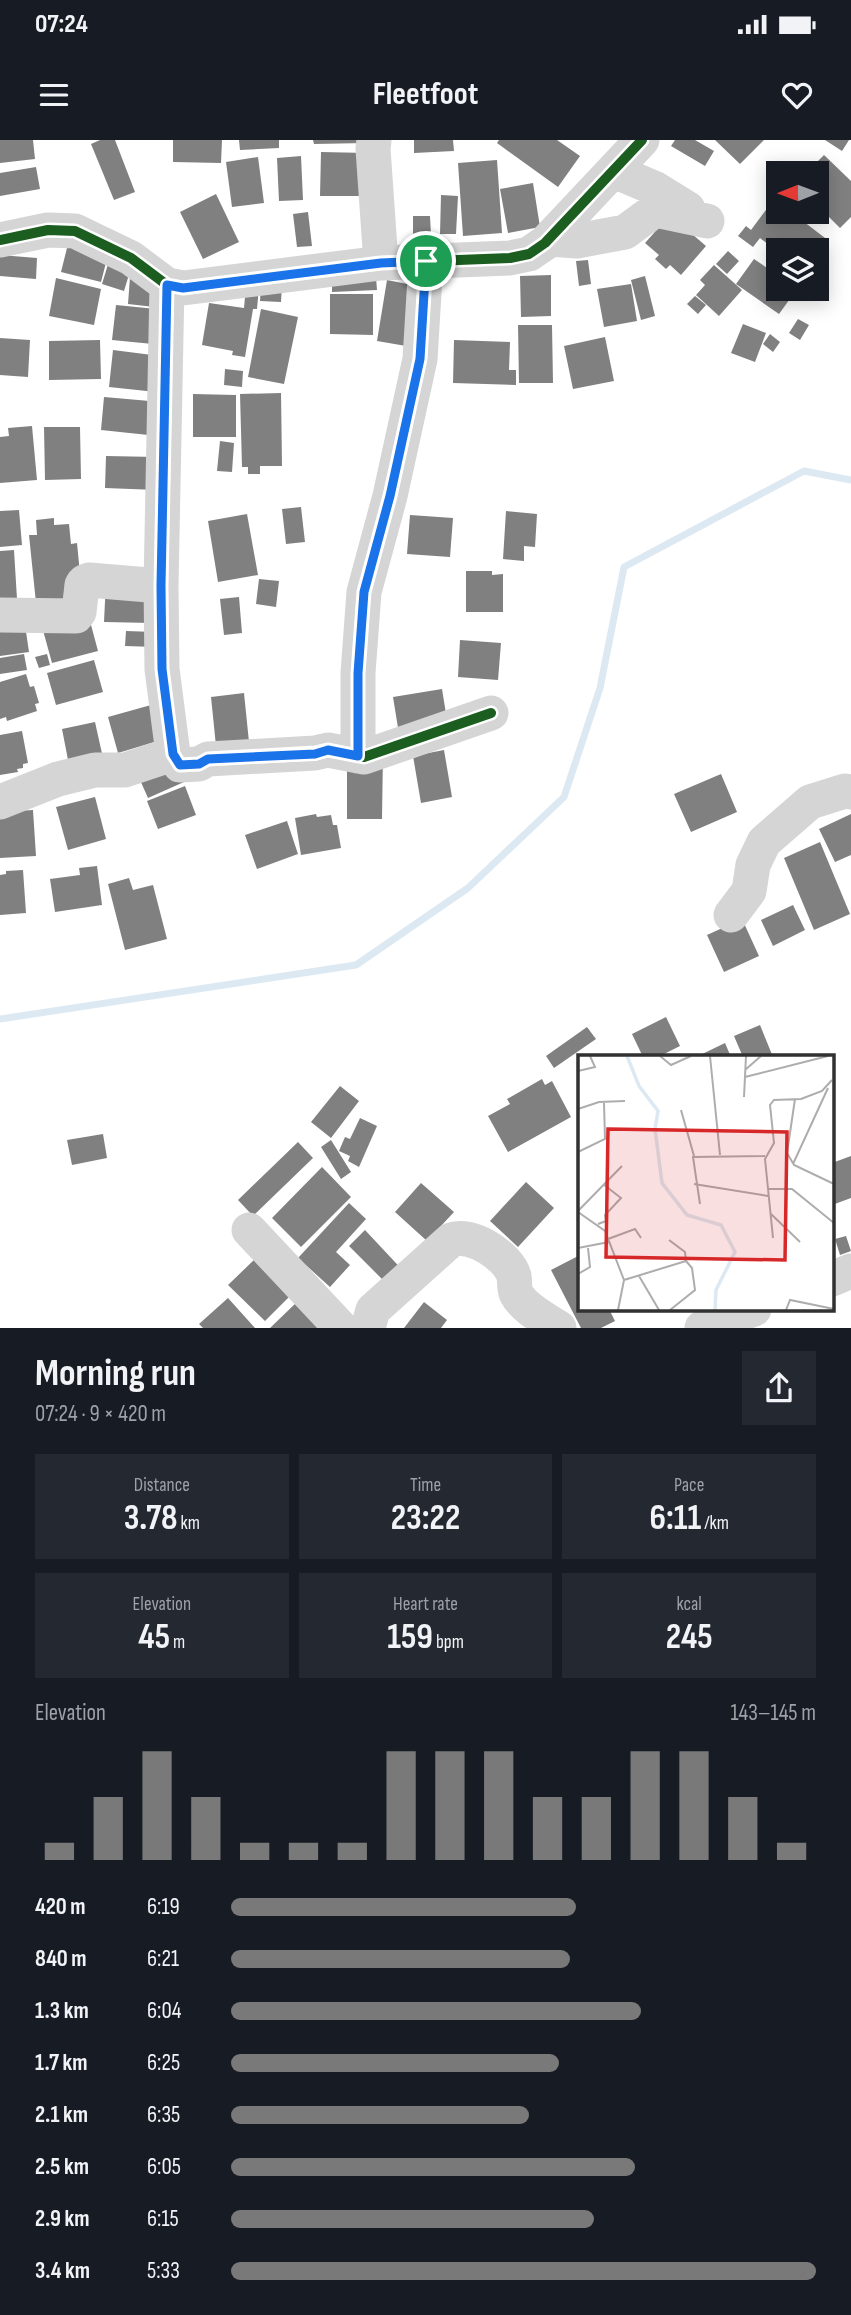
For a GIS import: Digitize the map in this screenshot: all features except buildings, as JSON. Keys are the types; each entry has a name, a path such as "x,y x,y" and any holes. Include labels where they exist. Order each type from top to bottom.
{"street":[{"path":"374,140 381,263"},
{"path":"0,240 48,230 75,231 131,258 167,285 183,288 381,263 510,258 529,254 549,239 642,140"},
{"path":"549,239 577,241 625,232 655,210 707,221 654,188 614,171"},
{"path":"358,756 358,673 364,592 390,496 420,359 426,261"},
{"path":"167,285 162,669 173,754 180,765 199,764 208,759 315,754 328,750 364,757 491,713"},
{"path":"0,615 76,616 79,612 82,585 89,580 161,586"},
{"path":"0,802 58,779 96,770 125,770 173,754"},
{"path":"731,915 749,891 753,865 764,842 810,802 845,791 851,792"},
{"path":"249,1230 341,1328"},
{"path":"368,1328 373,1310 452,1240 460,1237 489,1248 502,1259 513,1274 516,1292 521,1299 559,1328"},
{"path":"834,1278 851,1271"}],"waterway":[{"path":"0,1019 356,965 468,888 564,797 600,688 624,567 804,471 851,480"}],"cycle path":[{"path":"0,240 48,230 75,231 131,258 167,285 183,288 381,263 510,258 529,254 545,243 642,140"},
{"path":"358,756 358,673 364,592 390,496 420,359 426,261"},
{"path":"167,285 162,669 173,754 180,765 199,764 208,759 328,750 364,757 491,713"}],"route":[{"path":"426,261 420,359 390,496 364,592 358,673 358,756 328,750 315,754 208,759 199,764 180,765 173,754 162,669 167,285 183,288 381,263 426,261"}]}
